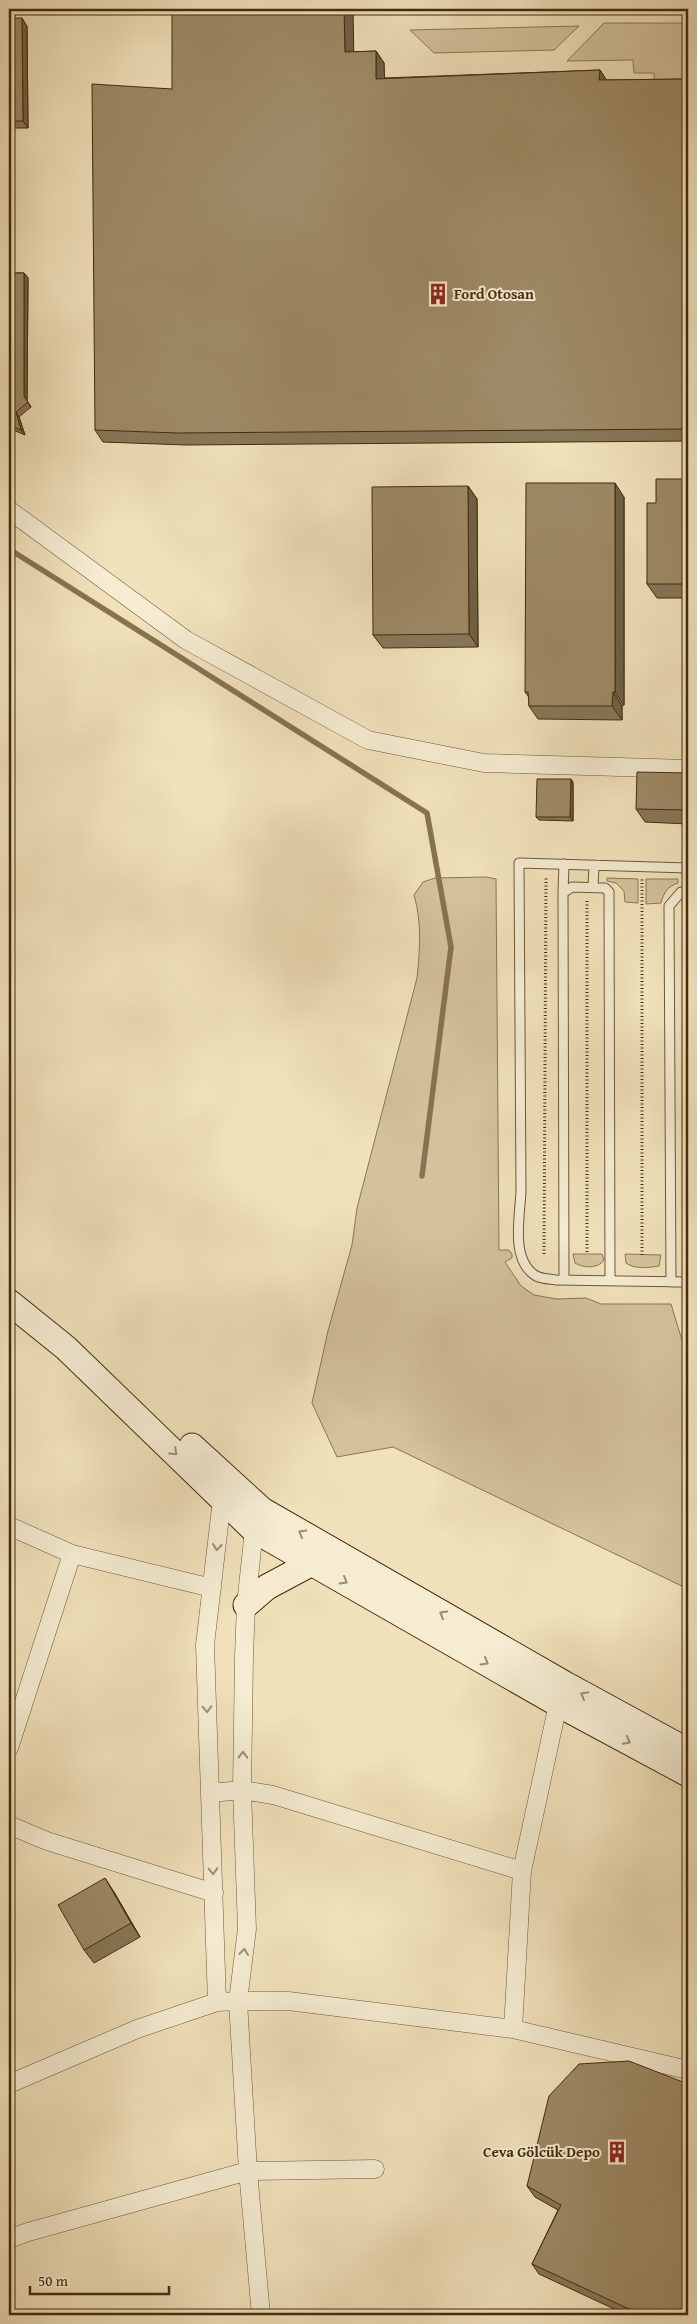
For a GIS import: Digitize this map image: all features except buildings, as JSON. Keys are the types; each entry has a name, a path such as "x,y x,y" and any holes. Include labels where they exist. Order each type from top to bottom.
{"main road":[{"path":"9,1285 74,1338 262,1510 565,1684 688,1751"},
{"path":"9,1302 66,1348 254,1530 558,1704 688,1774"},
{"path":"246,1605 267,1587 312,1563"}],"street":[{"path":"9,510 186,640 368,740 484,763 688,769"},
{"path":"217,2002 205,1645 222,1498"},
{"path":"9,1526 72,1554 212,1588"},
{"path":"254,1530 246,1605 242,1790 247,1929 238,2001 248,2171 261,2315"},
{"path":"9,1748 72,1554"},
{"path":"513,2029 522,1871 558,1704"},
{"path":"210,1793 242,1790 316,1807 522,1871"},
{"path":"9,1825 46,1841 214,1894"},
{"path":"9,2084 137,2030 217,2002 238,2001 288,2001 513,2029 688,2070"},
{"path":"9,2240 28,2232 248,2171 375,2169"}],"lane":[{"path":"688,868 519,863 521,1191 519,1239 522,1261 526,1268 538,1277 564,1280 688,1284"},
{"path":"564,864 564,1280"},
{"path":"590,888 594,865"},
{"path":"563,893 572,887 604,888 609,892 610,1280"},
{"path":"671,1282 669,906 681,892 688,892"}],"path":[{"path":"544,1254 545,878 564,878"},
{"path":"642,1255 642,878 647,878"},
{"path":"587,1254 590,888"}],"shaded area":[{"path":"604,23 688,23 688,91 655,91 654,73 634,73 633,60 567,61"},
{"path":"579,26 554,50 434,53 410,30"},
{"path":"486,877 496,879 499,1250 509,1250 512,1258 505,1262 521,1286 534,1295 557,1299 586,1298 601,1304 671,1304 688,1360 688,1589 393,1447 337,1457 312,1403 328,1331 352,1245 357,1208 417,978 420,936 417,905 414,895 423,882 435,878"},
{"path":"607,878 638,879 638,903 625,902 624,891 616,883 607,881"},
{"path":"646,879 678,879 678,883 666,890 661,903 646,904"},
{"path":"573,1254 602,1254 604,1260 598,1265 582,1266 575,1263"},
{"path":"625,1254 661,1255 659,1266 646,1268 633,1266 626,1263"}],"waterway":[{"path":"9,549 427,813 451,947 422,1176"}],"place":[{"name":"Ford Otosan","path":"438,294"},
{"name":"Ceva Gölcük Depo","path":"617,2152"}]}
